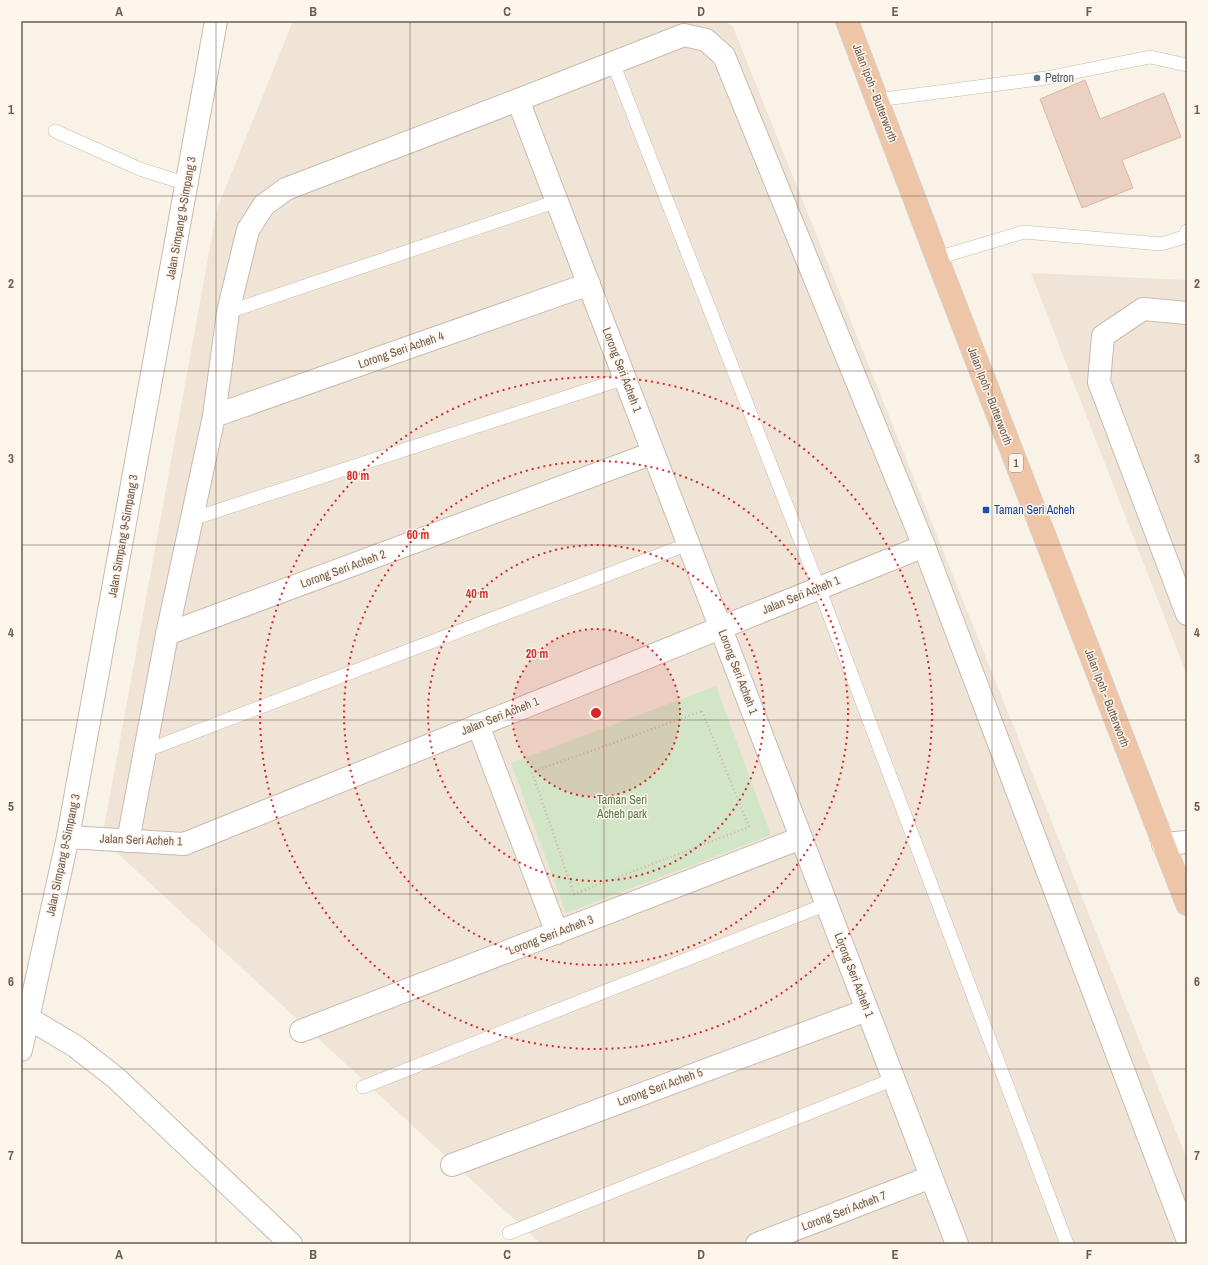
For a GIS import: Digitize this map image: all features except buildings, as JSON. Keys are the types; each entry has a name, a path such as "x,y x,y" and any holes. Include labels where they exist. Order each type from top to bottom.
{"highway":[{"name":"Jalan Ipoh - Butterworth","path":"847,21 1187,904"}],"street":[{"name":"Jalan Simpang 9-Simpang 3","path":"21,1050 68,838 216,21"},
{"path":"128,841 167,634 214,416 228,312 248,230 264,205 286,189 684,35 706,40 724,56 924,546 1187,1238"},
{"name":"Lorong Seri Acheh 1","path":"518,100 957,1244"},
{"name":"Lorong Seri Acheh 4","path":"214,416 589,284"},
{"path":"1187,313 1143,309 1103,336 1099,382 1187,614"},
{"name":"Lorong Seri Acheh 2","path":"167,634 653,453"},
{"name":"Jalan Seri Acheh 1","path":"68,838 184,844 924,546"},
{"path":"478,725 557,933"},
{"name":"Lorong Seri Acheh 3","path":"302,1031 801,838"},
{"path":"1164,844 1187,842"},
{"name":"Lorong Seri Acheh 5","path":"452,1165 867,1010"},
{"path":"28,1018 75,1046 116,1078 291,1244"},
{"name":"Lorong Seri Acheh 7","path":"757,1244 931,1177"}],"lane":[{"path":"877,100 1046,78 1150,57 1187,65"},
{"path":"613,63 819,588 1067,1244"},
{"path":"55,131 140,170 187,184"},
{"path":"228,312 557,201"},
{"path":"937,258 1024,232 1161,244 1184,237 1187,231"},
{"path":"192,519 625,378"},
{"path":"145,751 688,544"},
{"path":"364,1087 827,904"},
{"path":"509,1234 894,1078"}],"path":[{"path":"702,712 749,827 574,894 532,772 702,712"}],"shaded area":[{"path":"293,21 725,21 733,27 1187,1159 1187,1244 541,1244 102,839 217,209"},
{"path":"1031,273 1187,280 1187,675"}],"green space":[{"name":"Taman Seri Acheh park","path":"716,686 771,835 566,913 511,763"}],"place":[{"name":"Petron","path":"1037,78"},
{"name":"Taman Seri Acheh","path":"986,510"}]}
